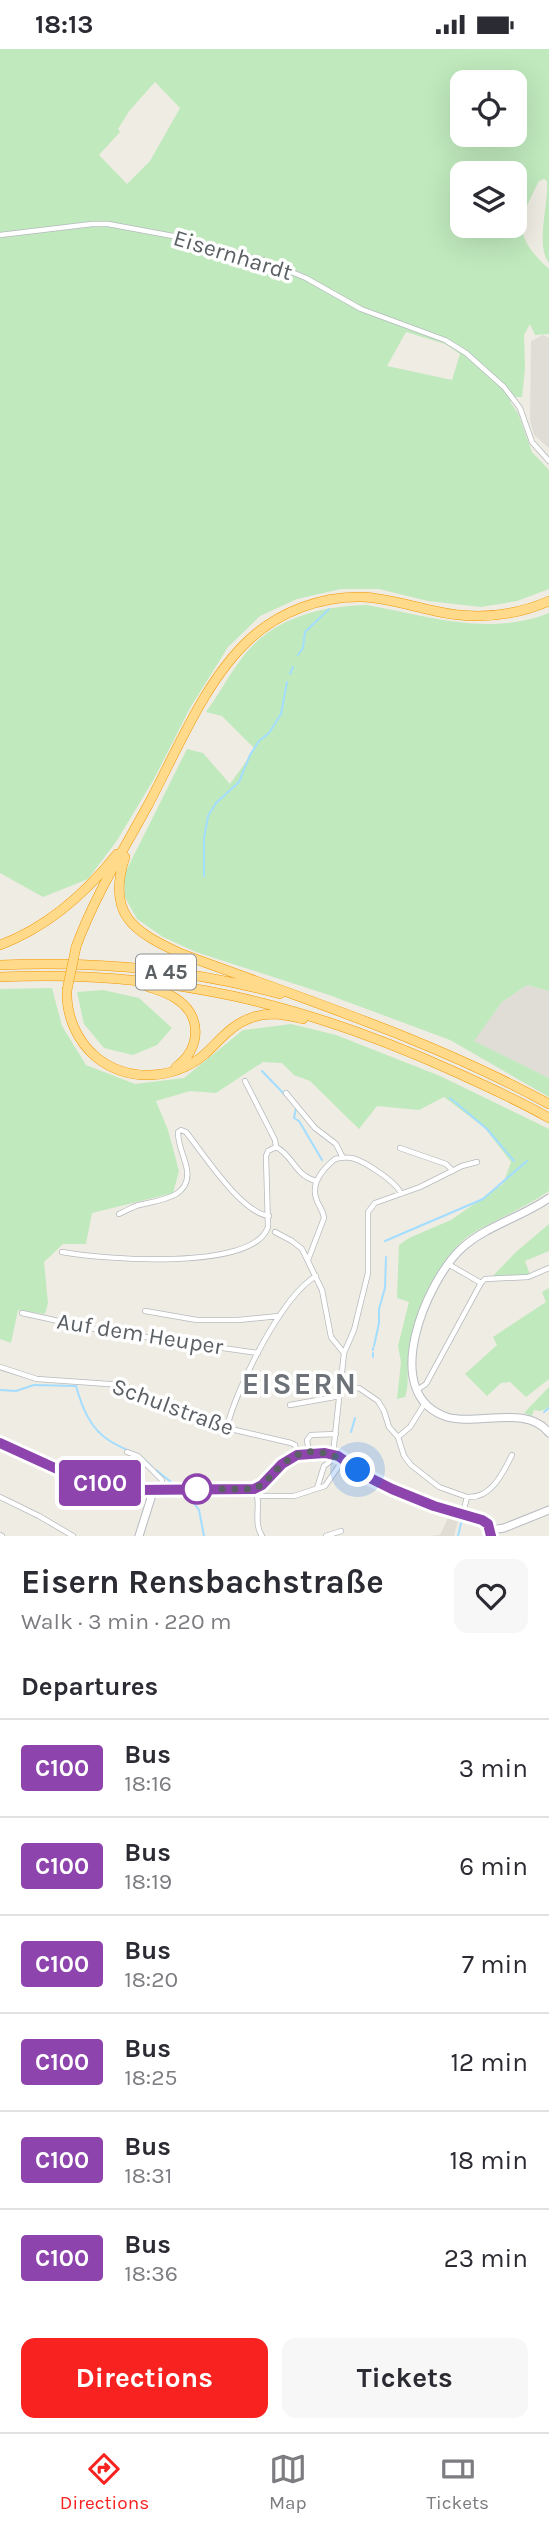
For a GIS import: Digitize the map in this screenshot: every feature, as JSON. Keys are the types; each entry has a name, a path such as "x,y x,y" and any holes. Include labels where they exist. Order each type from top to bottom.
{"highway":[{"path":"352,1028 281,1014 260,1015 231,1029 188,1066 164,1074 122,1072 95,1056 81,1040 72,1022 67,991 76,947 90,914 218,676 250,639 288,614 316,603 346,598 384,599 452,614 480,617 522,611 549,601"},
{"path":"0,946 31,931 65,909 99,876 133,833"},
{"path":"133,833 120,873 118,889 122,910 134,925 176,951 329,1008"},
{"name":"A 45","path":"0,965 90,964 174,972 227,982 329,1008 425,1044 512,1083 549,1104"},
{"name":"A 45","path":"0,977 65,975 122,978 272,1004 352,1028 509,1096 549,1118"},
{"path":"122,978 173,996 193,1017 196,1036 191,1052 178,1066 164,1074"}],"main road":[{"path":"549,1198 472,1241 448,1264 425,1305 411,1370 417,1391 435,1411 449,1417 516,1419 546,1423 549,1433"},
{"path":"0,1443 79,1479 135,1490 186,1489 256,1493 282,1464 297,1455 309,1453 338,1456 392,1489 434,1506 482,1520 491,1533 549,1510"},
{"path":"139,1536 152,1498 151,1491"}],"street":[{"name":"Eisernhardt","path":"0,236 107,224 173,236 221,252 263,260 306,278 361,309 446,340 504,387 520,408 532,442 549,461"},
{"path":"245,1081 276,1147"},
{"path":"286,1093 316,1128 336,1144 343,1158"},
{"path":"119,1214 136,1206 171,1198 183,1188 187,1168 178,1147 178,1132 181,1130 186,1132 251,1209 268,1216"},
{"path":"276,1147 303,1176 316,1181"},
{"path":"62,1252 108,1257 217,1256 240,1250 261,1240 266,1234 268,1216 266,1156 268,1151 276,1147"},
{"path":"400,1148 446,1164 453,1171"},
{"path":"308,1260 324,1219 315,1196 316,1181 335,1159 360,1161 395,1184 401,1194"},
{"path":"262,1536 257,1525 256,1493 294,1496 317,1489 329,1483 338,1456 336,1434 344,1353 354,1330 368,1273 368,1212 375,1203 477,1162"},
{"path":"275,1232 302,1249 322,1290 331,1337 344,1353"},
{"path":"448,1264 481,1283"},
{"path":"417,1391 426,1384 485,1279 534,1276 549,1268"},
{"path":"227,1427 235,1397 279,1316 309,1280 316,1276"},
{"path":"145,1311 197,1320 279,1316"},
{"name":"Auf dem Heuper","path":"22,1313 104,1331 258,1353"},
{"name":"Schulstraße","path":"0,1367 37,1379 123,1385 183,1412 227,1427 286,1441 295,1445 297,1455"},
{"path":"341,1389 359,1388 378,1401 389,1427 398,1437 404,1457 439,1487 467,1497 483,1494 504,1472 512,1455"},
{"path":"290,1405 340,1397"},
{"path":"398,1437 410,1427 425,1403"},
{"path":"309,1453 307,1440 311,1435 336,1434"},
{"path":"127,1452 138,1456 162,1481 162,1490"},
{"path":"317,1489 324,1466 338,1456"},
{"path":"0,1497 73,1536"},
{"path":"463,1513 467,1497"},
{"path":"326,1536 341,1531"}],"shaded area":[{"path":"543,335 549,338 549,448 534,435 530,420 531,341"},
{"path":"527,985 549,991 549,1078 473,1041 502,1002"},
{"path":"448,1518 458,1521 454,1536 428,1536 440,1535"}],"green space":[{"path":"0,49 549,49 549,263 543,246 547,181 539,181 527,205 527,161 450,161 450,238 524,238 549,269 549,334 535,335 530,324 524,335 522,397 515,397 510,402 518,413 532,452 549,470 549,589 517,601 481,607 428,601 379,589 341,589 297,599 260,616 228,647 190,708 154,779 116,842 88,879 43,897 0,873","holes":["155,82 180,108 150,161 127,184 99,155 120,132 118,129 130,110","406,332 445,344 460,354 452,380 387,366"]},
{"path":"367,605 436,619 481,624 526,620 549,613 549,991 527,985 502,1002 474,1041 549,1078 549,1097 450,1040 329,995 196,952 163,937 137,919 125,897 124,875 187,749 203,753 230,784 255,749 222,716 206,712 242,658 267,633 298,617 332,608"},
{"path":"52,988 62,1026 86,1065 135,1084 184,1078 243,1030 291,1024 336,1035 440,1076 549,1129 549,1191 463,1240 445,1261 423,1299 409,1354 405,1397 397,1399 401,1362 398,1346 409,1302 397,1298 399,1245 451,1220 503,1184 511,1162 485,1128 444,1097 419,1110 377,1106 359,1129 310,1081 294,1075 282,1063 263,1062 216,1093 190,1091 156,1101 168,1130 179,1171 173,1193 92,1213 86,1244 63,1244 44,1262 48,1303 45,1314 18,1310 11,1343 0,1339 0,989"},
{"path":"103,990 139,998 172,1028 157,1045 133,1055 104,1048 84,1024 77,992"},
{"path":"549,1224 549,1251 525,1261 530,1275 491,1278 516,1252"},
{"path":"549,1288 549,1379 526,1397 510,1382 501,1383 487,1396 465,1374 497,1345 493,1337 546,1302 542,1292"},
{"path":"549,1387 549,1408 534,1410 532,1416 524,1413"}],"waterway":[{"path":"298,655 303,648 305,632 329,609"},
{"path":"290,674 293,667"},
{"path":"204,876 204,838 208,816 216,803 239,782 250,755 281,714 287,682"},
{"path":"262,1071 286,1096"},
{"path":"450,1098 487,1129 514,1161"},
{"path":"296,1108 294,1118 299,1121 322,1160"},
{"path":"385,1241 483,1199 527,1161"},
{"path":"374,1346 385,1288 386,1257"},
{"path":"0,1390 16,1391 34,1385 76,1386 84,1409 97,1430 110,1441 141,1457 152,1467"},
{"path":"544,1412 549,1408"},
{"path":"351,1432 355,1418"},
{"path":"156,1470 176,1486"},
{"path":"187,1493 199,1510 204,1536"},
{"path":"458,1536 462,1519"}],"bus line":[{"name":"C100","path":"0,1443 79,1479 143,1491 254,1489 262,1485 282,1464 297,1455 317,1452 333,1454 392,1489 434,1506 482,1520 488,1524 491,1536"}],"district":[{"name":"EISERN","path":"300,1384"}],"route":[{"path":"197,1489 254,1489 262,1485 289,1459 309,1453 333,1454 358,1470"}]}
